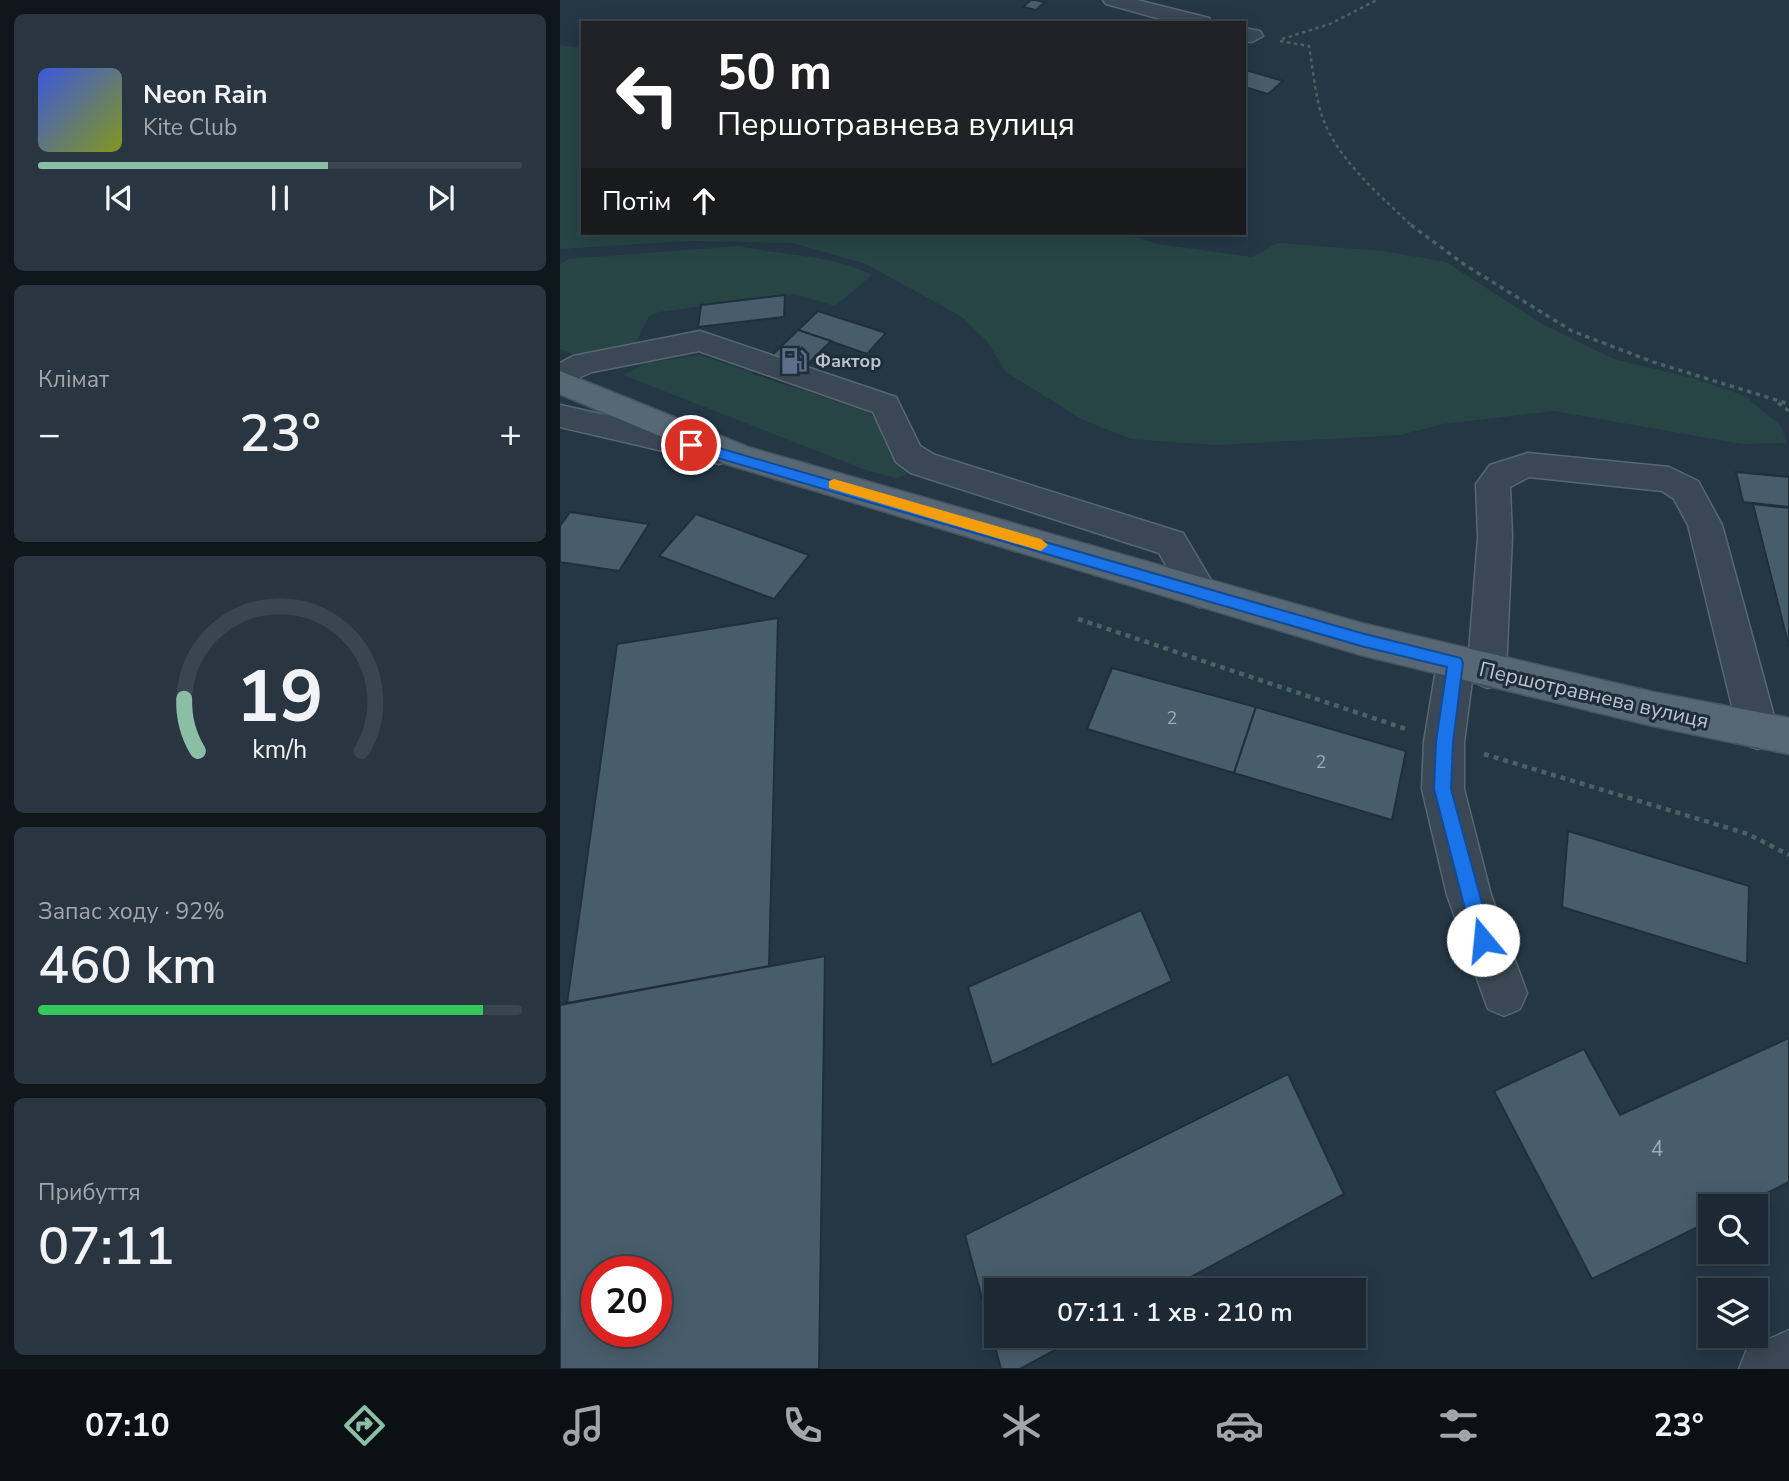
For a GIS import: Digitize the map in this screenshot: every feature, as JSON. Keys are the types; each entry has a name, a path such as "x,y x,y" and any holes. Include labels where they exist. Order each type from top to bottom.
{"main road":[{"name":"Першотравнева вулиця","path":"560,382 738,456 1361,639 1471,667 1774,733"}],"street":[{"path":"1113,0 1192,21"},
{"path":"560,376 584,363 700,341 885,405 907,454 923,464 1171,543 1200,592"},
{"path":"560,416 738,456"},
{"path":"1504,993 1469,895 1443,789 1444,742 1471,667 1495,537 1493,484 1502,474 1528,465 1669,479 1686,490 1705,525 1774,733"},
{"path":"1767,1369 1789,1358"}],"path":[{"path":"1377,0 1330,24 1277,41 1308,46 1322,117 1335,142 1376,191 1415,229 1455,258 1572,331 1653,362 1789,404"},
{"path":"1775,401 1789,411"}],"green space":[{"path":"560,45 581,48 581,235 1129,235 1157,244 1252,257 1278,243 1383,251 1446,262 1542,324 1614,359 1692,378 1745,396 1781,426 1787,443 1742,444 1554,411 1443,424 1400,435 1215,445 1131,439 1083,420 1006,372 987,341 962,317 866,264 793,243 689,241 560,249"},
{"path":"739,246 823,259 872,275 835,306 794,294 659,312 649,316 636,342 577,355 560,349 560,265 568,259"},
{"path":"700,355 867,412 879,421 912,472 896,478 863,469 623,375 647,363"}],"building":[{"path":"1031,0 1045,2 1036,10 1023,7"},
{"path":"1246,70 1283,81 1268,94 1246,88"},
{"path":"785,295 784,317 698,327 701,305"},
{"path":"818,311 886,333 867,354 798,330"},
{"path":"798,330 831,341 788,384 754,373"},
{"path":"1736,472 1789,477 1789,507 1743,502"},
{"path":"1753,504 1789,508 1789,647"},
{"path":"570,512 649,524 619,571 560,562 560,526"},
{"path":"696,514 809,555 774,599 659,556"},
{"path":"778,618 769,966 567,1003 617,644"},
{"path":"1112,668 1256,707 1234,773 1087,729"},
{"path":"1256,707 1406,751 1392,820 1234,773"},
{"path":"1568,831 1749,886 1747,964 1562,907"},
{"path":"1141,910 1172,981 992,1065 968,987"},
{"path":"825,956 819,1369 560,1369 560,1005"},
{"path":"1789,1038 1789,1182 1765,1194 1698,1194 1698,1227 1592,1279 1494,1091 1584,1049 1620,1115"},
{"path":"1288,1074 1344,1194 1189,1278 984,1278 984,1306 965,1235"},
{"path":"995,1348 1059,1348 1020,1369 1001,1369"}],"slow traffic":[{"path":"834,484 1041,545"}],"place":[{"name":"Фактор","path":"794,361"}],"route":[{"path":"691,445 738,456 1361,639 1456,663 1444,742 1443,789 1483,940"}]}
